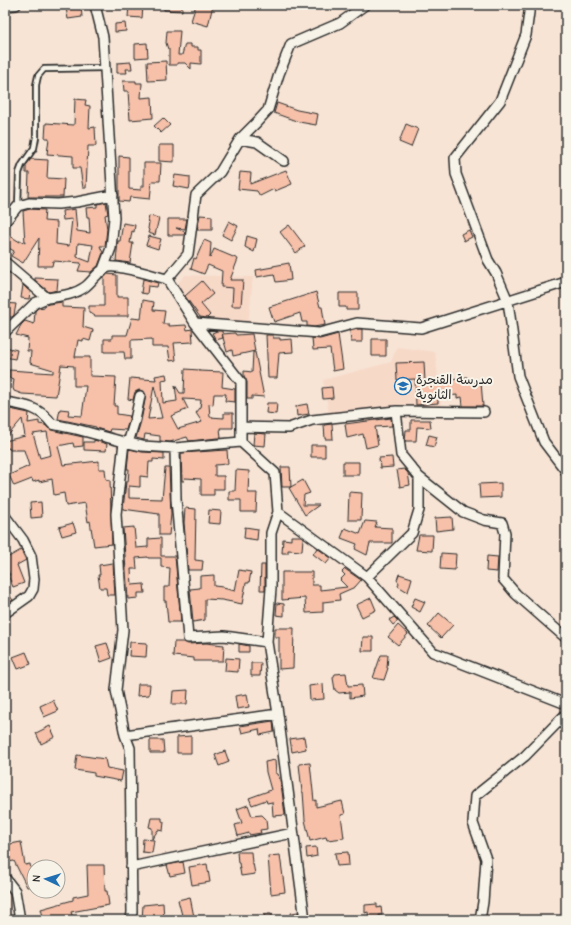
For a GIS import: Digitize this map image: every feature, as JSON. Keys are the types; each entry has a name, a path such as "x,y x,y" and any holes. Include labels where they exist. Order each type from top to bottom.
{"street":[{"path":"5,6 16,5"},
{"path":"95,5 103,37 114,218 111,248 102,272"},
{"path":"167,279 188,254 196,195 220,172 240,139 268,110 279,74 291,44 340,23 365,5"},
{"path":"530,5 526,35 500,101 455,158 456,174 485,253 496,273 508,301 518,376 544,442 566,471"},
{"path":"240,139 257,142 284,161"},
{"path":"5,222 18,206 29,204 58,204 77,202 113,195"},
{"path":"5,262 47,298"},
{"path":"5,332 35,303 47,298 75,292 85,287 109,267 128,269 167,279 195,323 241,382 241,442"},
{"path":"195,323 319,334 356,323 422,328 566,282"},
{"path":"131,920 132,867 130,748 125,735 116,690 123,630 116,514 126,443 135,420 140,396"},
{"path":"5,402 27,405 47,416 52,424 142,446 175,448 241,442 275,473 278,512 272,533 271,588 266,642 278,714 305,920"},
{"path":"242,427 289,428 312,420 396,412 484,412"},
{"path":"396,412 401,455 419,477 463,512 484,520 502,523 505,533 503,579 516,594 566,638"},
{"path":"175,448 176,499 188,638 224,636 266,642"},
{"path":"367,577 412,533 419,510 419,477"},
{"path":"278,512 367,577 433,652 566,704"},
{"path":"5,516 23,540 31,556 34,579 29,596 5,613"},
{"path":"125,735 278,714"},
{"path":"480,920 486,859 473,823 475,796 525,756 566,714"},
{"path":"132,867 293,833"},
{"path":"5,878 15,891 20,920"}],"lane":[{"path":"18,206 19,172 34,148 36,137 36,86 38,76 44,69 52,68 105,68"}],"shaded area":[{"path":"185,275 253,277 248,325 201,323 173,289"},
{"path":"397,347 435,352 442,410 401,409 329,414 323,380 391,362"}],"building":[{"path":"129,5 143,6 142,18 128,17"},
{"path":"164,5 182,5 182,11 164,10"},
{"path":"196,5 213,5 208,26 191,21"},
{"path":"81,6 82,17 68,19 66,8"},
{"path":"125,23 126,31 115,32 115,24"},
{"path":"167,31 180,31 178,55 182,55 185,44 191,44 191,47 198,47 198,50 201,50 201,64 191,63 191,69 185,63 169,65 169,49 166,43"},
{"path":"147,43 148,57 135,58 135,44"},
{"path":"166,61 167,80 148,81 147,62"},
{"path":"131,62 132,69 126,69 127,73 117,73 117,63"},
{"path":"123,81 136,81 136,83 142,83 141,98 152,97 153,118 130,120 128,91 124,91"},
{"path":"75,99 86,100 85,105 90,106 89,128 95,127 96,146 88,146 86,188 83,188 80,168 73,168 73,156 47,154 49,138 45,138 46,123 74,125"},
{"path":"277,103 297,110 318,114 316,125 299,122 274,113"},
{"path":"163,118 170,125 161,133 154,126"},
{"path":"406,124 418,129 411,147 399,142"},
{"path":"159,145 174,145 174,162 159,161"},
{"path":"119,156 129,157 129,189 141,190 141,186 144,186 144,163 161,163 160,181 152,181 150,199 130,197 129,202 119,201"},
{"path":"31,159 48,160 47,178 64,179 63,197 28,197 29,173 26,173 26,165"},
{"path":"286,170 292,184 275,191 274,189 260,196 257,191 238,189 240,172 251,173 250,184"},
{"path":"175,175 190,177 189,189 173,186"},
{"path":"106,202 108,214 105,215 107,229 105,246 100,246 103,253 98,266 91,272 78,271 81,263 53,261 52,266 38,266 39,238 23,263 11,256 14,251 5,246 5,233 20,242 20,240 25,243 23,211 30,209 45,210 44,221 57,222 56,244 69,246 72,219 63,220 62,211 75,209 77,231 90,233 89,217 87,217 86,208 97,207 97,204","holes":["78,243 93,245 90,262 77,257"]},
{"path":"200,215 212,216 212,230 197,230"},
{"path":"149,216 159,218 155,235 148,233"},
{"path":"168,219 187,219 185,229 176,228 185,232 184,235 168,235"},
{"path":"229,221 238,226 231,240 222,235"},
{"path":"123,223 135,225 134,232 132,231 130,243 133,243 130,263 116,261 118,241 120,241"},
{"path":"289,225 305,246 296,253 280,232"},
{"path":"469,230 472,237 464,241 461,234"},
{"path":"149,236 161,239 158,249 146,245"},
{"path":"247,236 257,239 254,252 245,247"},
{"path":"204,240 211,243 210,258 214,249 238,259 230,280 243,280 241,306 232,306 233,288 221,287 222,271 208,265 204,274 191,269 194,258 196,259"},
{"path":"289,263 291,280 276,282 274,274 257,277 256,270"},
{"path":"107,274 117,275 117,297 128,297 128,316 95,316 89,312 89,306 104,306 104,278"},
{"path":"35,278 58,279 57,290 49,292 35,280"},
{"path":"143,279 158,283 157,287 148,286 147,294 141,293"},
{"path":"202,281 213,294 201,304 210,315 207,318 200,317 185,296"},
{"path":"23,285 30,292 29,299 21,298"},
{"path":"316,292 320,307 322,307 325,325 314,327 307,326 307,322 302,322 300,313 274,322 269,307"},
{"path":"339,293 358,293 358,310 346,310 346,307 339,307"},
{"path":"143,300 154,302 153,310 165,311 163,324 169,324 169,326 186,325 187,330 192,329 193,342 174,343 176,360 170,361 168,347 152,347 152,339 131,340 131,359 125,359 124,352 104,352 104,339 112,339 112,335 127,335 132,318 141,319"},
{"path":"62,302 62,307 84,308 83,327 93,330 90,341 83,339 83,341 78,340 75,357 90,357 90,376 116,377 114,406 117,406 117,414 130,416 126,430 110,429 109,432 96,427 58,419 60,409 69,410 68,415 82,416 86,386 74,386 74,366 61,365 56,396 22,394 14,391 14,379 9,378 9,370 53,373 53,370 30,363 31,351 27,351 28,338 16,335 21,325 25,321 34,324 35,311 38,308 45,307 45,305 49,304"},
{"path":"5,303 16,304 14,315 12,317 7,317 7,314 5,313"},
{"path":"362,329 362,342 351,342 350,331"},
{"path":"222,331 223,338 216,340 212,333"},
{"path":"235,333 236,335 252,334 255,351 233,356 232,350 227,352 222,334"},
{"path":"338,334 343,369 333,371 330,349 313,350 312,338 320,339"},
{"path":"266,335 273,335 273,338 280,338 280,340 292,339 293,352 279,353 277,378 268,378"},
{"path":"372,339 386,339 386,356 372,356"},
{"path":"5,347 17,350 15,359 5,357"},
{"path":"253,352 255,352 264,397 252,396 252,399 247,399 247,382 244,376 244,371 252,372"},
{"path":"424,362 425,382 467,377 468,383 481,382 483,406 463,406 462,397 457,398 457,395 438,397 438,403 416,405 415,379 397,380 396,363"},
{"path":"185,369 223,372 222,387 235,389 235,402 225,401 226,394 214,394 213,405 209,404 210,417 224,418 224,413 233,413 233,428 220,428 221,438 189,441 187,437 170,442 160,441 160,436 145,434 144,440 136,438 146,395 144,391 139,390 135,392 133,400 128,399 130,378 156,380 155,376 166,374 167,379 162,380 163,403 177,401 175,385 180,393 184,393","holes":["154,386 162,418 148,419","183,399 201,400 200,408 196,413 202,422 178,429 171,416 188,409"]},
{"path":"332,387 333,398 323,399 322,388"},
{"path":"267,403 277,403 276,414 266,413"},
{"path":"307,404 309,414 297,416 296,406"},
{"path":"5,408 29,413 28,423 39,421 39,424 45,425 51,430 83,437 83,446 74,447 73,443 58,446 63,465 99,461 99,469 105,469 106,479 110,480 112,544 94,546 90,521 88,522 85,503 66,506 64,493 54,495 52,479 33,482 32,479 14,486 9,475 29,466 24,450 10,450 9,448 5,449 5,441 25,436 22,419 5,439","holes":["47,432 51,455 40,458 33,434"]},
{"path":"391,418 392,426 375,427 378,445 366,448 363,434 347,438 345,424"},
{"path":"411,420 430,420 431,428 417,427 416,441 405,441 406,430 411,430"},
{"path":"332,424 333,439 325,439 324,425"},
{"path":"254,433 266,434 265,446 253,445"},
{"path":"429,435 437,437 434,447 426,445"},
{"path":"94,440 107,444 106,451 84,450 84,442 94,442"},
{"path":"311,445 325,445 325,457 311,457"},
{"path":"129,449 142,452 164,453 164,460 153,459 153,462 149,462 148,477 140,476 140,487 129,486 129,498 162,499 165,468 169,468 171,514 169,535 159,535 159,514 123,509 126,482 128,482 129,469 127,469"},
{"path":"227,450 228,464 215,465 215,476 224,476 224,489 214,489 214,495 201,495 201,479 185,478 184,481 182,481 181,453"},
{"path":"392,457 393,467 380,468 379,458"},
{"path":"343,462 359,462 359,475 343,475"},
{"path":"281,467 290,467 291,487 282,487"},
{"path":"404,469 408,473 410,485 400,487 397,470"},
{"path":"236,470 249,471 248,493 257,493 256,512 241,512 241,500 229,500 229,491 235,491"},
{"path":"303,480 310,493 304,495 303,505 319,505 305,515 289,488"},
{"path":"501,483 501,497 480,498 479,484"},
{"path":"349,492 362,493 361,520 348,520"},
{"path":"41,502 42,517 31,518 30,503"},
{"path":"185,508 196,509 195,560 203,561 202,570 188,570 184,523"},
{"path":"209,510 221,511 220,524 208,523"},
{"path":"452,517 453,529 436,531 435,518"},
{"path":"365,521 377,522 375,527 392,528 392,543 370,543 367,555 355,549 357,544 341,538 345,528 360,534"},
{"path":"73,523 76,532 62,536 59,527"},
{"path":"134,527 136,548 148,547 148,539 161,538 161,556 175,556 181,622 168,622 166,601 164,601 164,587 169,587 170,568 161,567 161,558 136,558 137,569 131,569 132,585 144,584 145,593 138,593 138,598 128,599 123,528"},
{"path":"245,527 258,529 257,540 244,538"},
{"path":"419,535 433,535 432,551 416,550"},
{"path":"291,536 301,536 303,538 302,551 288,550 288,553 282,553 283,539 291,540"},
{"path":"317,548 331,558 326,564 313,554"},
{"path":"21,550 26,560 17,565 24,583 13,587 8,575 10,575 5,566 5,559"},
{"path":"441,553 456,554 455,570 440,569"},
{"path":"487,556 498,557 497,572 486,571"},
{"path":"113,563 115,595 107,595 106,588 100,588 98,575 100,575 99,565"},
{"path":"261,565 265,565 265,590 260,590"},
{"path":"345,569 361,580 355,587 339,594 340,600 323,602 323,612 306,613 305,598 282,600 282,572 312,572 312,585 320,585 320,590 347,587 340,580 345,575 342,572"},
{"path":"239,570 251,572 249,583 246,583 242,604 222,600 205,599 205,620 193,622 190,589 200,588 200,576 214,575 214,586 235,591"},
{"path":"399,574 412,578 408,592 398,586 399,583 397,580"},
{"path":"5,590 13,600 5,606"},
{"path":"371,598 376,610 362,617 356,605"},
{"path":"415,598 425,602 420,612 411,607"},
{"path":"277,603 284,604 284,616 276,615"},
{"path":"439,613 453,625 441,638 428,626"},
{"path":"394,617 398,621 393,625 389,620"},
{"path":"398,625 408,634 398,645 388,637"},
{"path":"275,628 294,628 293,668 279,669 279,637 275,637"},
{"path":"363,637 373,637 373,651 362,651"},
{"path":"130,642 147,643 146,657 129,656"},
{"path":"174,642 224,645 223,661 194,661 194,658 173,656"},
{"path":"107,643 112,658 101,662 96,646"},
{"path":"239,644 249,646 249,652 239,652"},
{"path":"26,652 31,664 18,669 13,657"},
{"path":"381,655 388,655 388,668 384,680 373,678"},
{"path":"226,658 239,659 238,672 225,671"},
{"path":"251,663 261,663 260,676 251,676"},
{"path":"346,673 348,686 362,685 363,696 350,698 350,692 339,693 335,690 333,678 335,674"},
{"path":"138,684 150,684 149,695 137,696"},
{"path":"323,684 324,699 310,700 309,686"},
{"path":"188,690 187,704 172,704 173,691"},
{"path":"247,694 249,707 237,709 235,696"},
{"path":"53,700 58,711 44,717 40,706"},
{"path":"273,721 274,732 260,735 259,729 242,733 240,726"},
{"path":"50,726 55,737 41,744 36,733"},
{"path":"191,736 191,753 177,753 177,737"},
{"path":"304,737 306,749 292,752 290,739"},
{"path":"150,740 163,740 164,753 150,753"},
{"path":"225,751 229,762 219,766 215,755"},
{"path":"77,755 105,759 107,768 123,771 121,781 94,776 94,773 75,770"},
{"path":"275,760 276,774 278,774 281,784 285,815 273,816 272,802 267,803 266,800 252,805 249,798 271,790 265,762"},
{"path":"310,763 316,807 342,801 345,814 341,815 344,838 327,840 326,837 310,841 305,820 299,764"},
{"path":"248,805 252,816 262,815 266,819 267,829 260,830 261,833 249,835 249,833 238,836 235,825 242,823 237,809"},
{"path":"151,818 162,818 162,821 164,822 163,831 158,830 152,839 152,828 149,827"},
{"path":"143,839 154,840 152,853 142,852"},
{"path":"21,842 26,865 26,885 14,861 8,862 5,845"},
{"path":"316,847 317,856 307,858 306,848"},
{"path":"237,852 251,852 255,874 241,876"},
{"path":"348,852 349,865 337,866 335,853"},
{"path":"280,855 285,892 271,894 268,856"},
{"path":"183,862 185,873 170,876 167,865"},
{"path":"207,864 210,882 192,885 189,867"},
{"path":"87,865 104,865 105,891 107,891 109,905 71,912 73,918 65,920 44,920 41,909 73,900 73,897 88,894"},
{"path":"190,897 194,917 183,919 178,900"},
{"path":"163,903 164,920 142,920 143,905"},
{"path":"377,904 377,908 381,907 382,915 379,915 380,920 369,920 368,912 365,913 365,905"},
{"path":"298,912 299,920 292,920 291,913"},
{"path":"264,914 272,914 272,920 265,920"}],"place":[{"name":"مدرسة القنجرة الثانوية","path":"403,386"}]}
